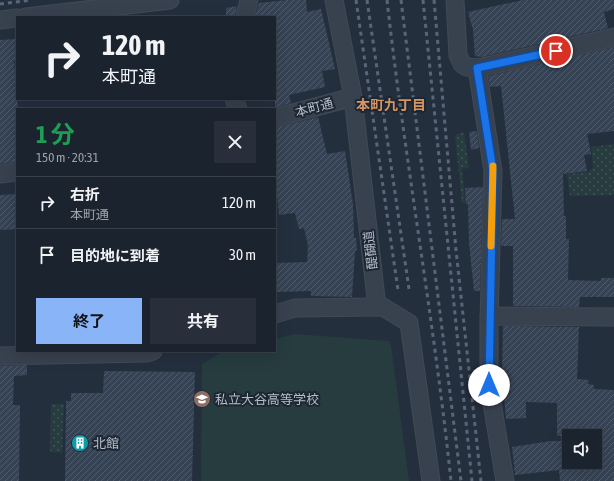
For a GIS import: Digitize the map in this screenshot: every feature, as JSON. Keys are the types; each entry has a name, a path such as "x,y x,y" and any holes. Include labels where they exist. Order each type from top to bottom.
{"street":[{"path":"34,16 170,0"},
{"path":"245,16 249,0"},
{"name":"醍醐道","path":"334,0 353,97 377,307"},
{"path":"455,0 459,60 467,67 477,68 614,37"},
{"path":"0,20 16,18"},
{"path":"477,68 493,171 489,316 489,385 504,481"},
{"name":"本町通","path":"276,118 353,97"},
{"path":"0,174 16,172"},
{"path":"276,314 295,308 383,307 409,323 430,481"},
{"path":"489,316 614,317"},
{"path":"0,356 150,352"}],"green space":[{"path":"464,132 469,168 462,169 465,203 462,203 455,135"},
{"path":"614,144 614,195 570,196 567,174 588,172 593,168 591,147"},
{"path":"295,334 389,341 391,345 409,481 201,481 202,364 222,352 276,352 276,339"},
{"path":"51,404 64,404 62,453 50,452"}],"building":[{"path":"287,0 306,0 307,12 321,9 335,69 322,71 325,87 289,95 291,103 275,108 276,16 255,16 259,3"},
{"path":"523,0 614,0 614,9 604,12 608,28 482,57 475,56 473,30 468,12"},
{"path":"237,6 235,16 226,16 226,8"},
{"path":"16,39 16,60 14,61 16,100 17,100 18,108 16,108 16,162 0,164 0,40"},
{"path":"614,47 614,131 587,134 591,154 584,155 587,171 563,174 566,239 569,239 568,280 601,281 601,278 614,278 614,297 580,297 579,307 513,306 513,246 501,246 502,219 515,219 501,86 490,87 488,76"},
{"path":"318,117 327,154 345,151 353,204 354,238 356,238 357,250 355,251 352,297 311,296 311,291 277,292 276,263 307,262 308,246 304,228 299,229 295,213 279,215 276,186 276,128"},
{"path":"477,131 479,148 471,150 469,132"},
{"path":"483,187 480,291 474,291 469,243 468,204 466,204 465,188"},
{"path":"16,194 16,229 0,230 0,195"},
{"path":"503,326 579,327 577,379 589,380 588,384 594,385 594,389 614,390 614,481 560,481 559,470 515,475 512,447 551,441 562,441 562,469 602,469 602,429 562,429 562,436 557,436 557,403 526,402 526,418 506,419 502,370"},
{"path":"27,365 27,375 14,376 13,405 20,405 19,481 0,481 0,366"},
{"path":"104,371 195,372 192,481 65,481 66,401 71,401 71,393 103,393"}],"railway":[{"path":"0,4 31,0"},
{"path":"356,0 398,290"},
{"path":"367,0 409,289"},
{"path":"387,0 451,481"},
{"path":"401,0 461,481"},
{"path":"423,0 472,481"},
{"path":"434,0 456,250 481,481"}],"slow traffic":[{"path":"491,246 493,166"}],"place":[{"name":"私立大谷高等学校","path":"202,399"},
{"name":"北館","path":"80,443"}],"district":[{"name":"本町九丁目","path":"391,105"}],"route":[{"path":"489,385 489,316 493,171 477,68 556,51"}]}
